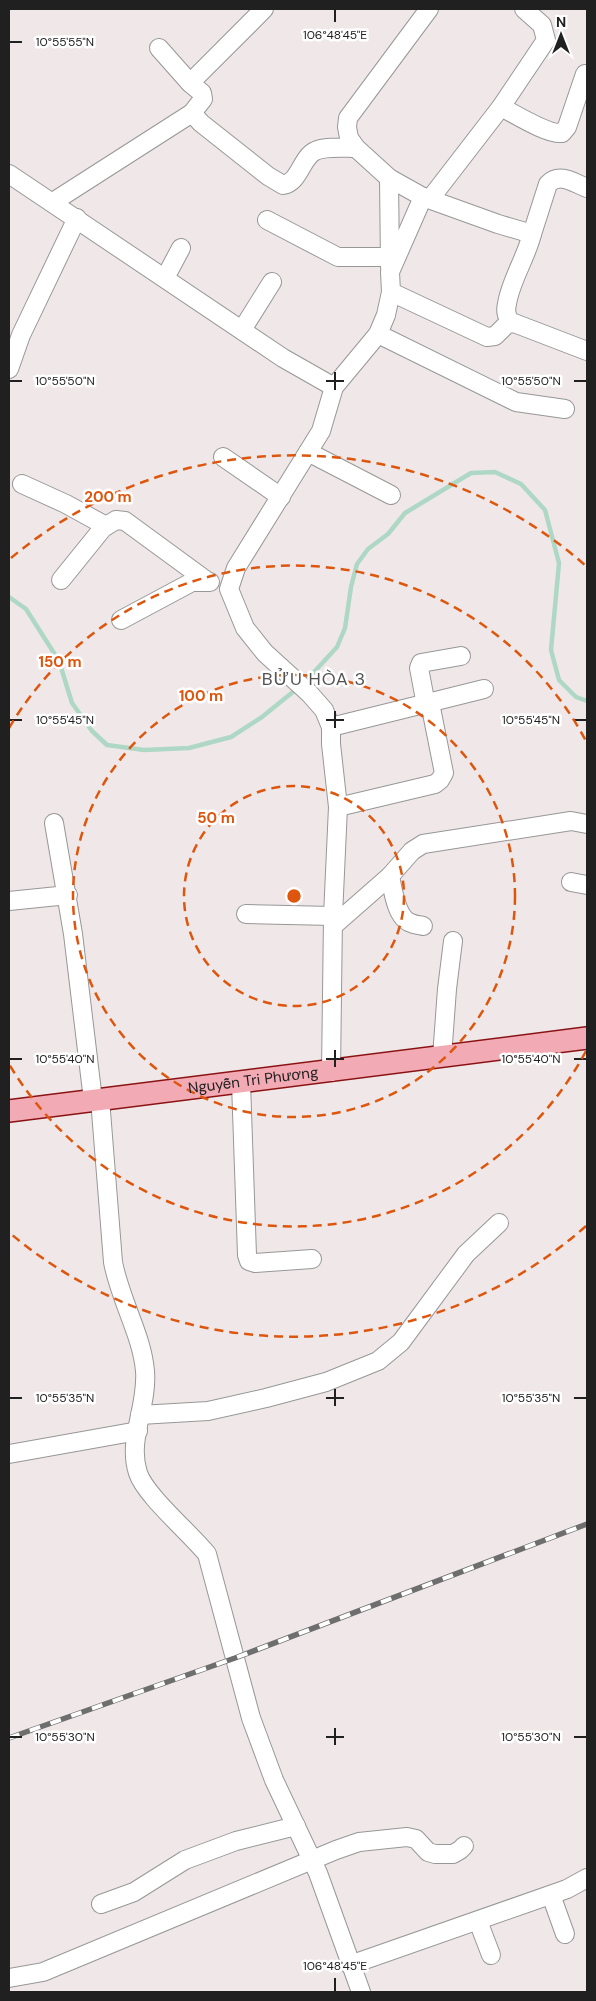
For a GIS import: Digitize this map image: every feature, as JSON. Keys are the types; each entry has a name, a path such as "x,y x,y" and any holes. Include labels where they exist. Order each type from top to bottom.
{"main road":[{"name":"Nguyễn Tri Phương","path":"9,1111 331,1072 587,1038"}],"street":[{"path":"190,83 264,9"},
{"path":"429,9 348,118 346,127 349,138 356,148 389,178 426,198 532,234"},
{"path":"390,264 426,198 501,107 546,40 542,25 524,9"},
{"path":"53,202 192,113 203,99 202,93 190,83 159,48"},
{"path":"501,107 557,134 562,133 567,127 585,74"},
{"path":"192,113 201,124 283,185 288,184 296,176 307,158 314,152 328,149 356,148"},
{"path":"9,174 283,358 334,387"},
{"path":"510,323 506,312 507,303 526,254 548,184 553,179 560,177 587,188"},
{"path":"331,1072 333,921 338,807 331,727 324,710 309,692 265,652 246,628 229,589 236,568 321,431 334,387 378,334 386,315 391,292 389,178"},
{"path":"9,369 21,335 77,218"},
{"path":"267,220 338,257 390,264"},
{"path":"165,278 181,248"},
{"path":"242,330 272,282"},
{"path":"391,292 487,338 495,336 510,323"},
{"path":"510,323 587,351"},
{"path":"378,334 516,402 564,409"},
{"path":"308,452 391,495"},
{"path":"223,457 281,497"},
{"path":"22,484 66,504 106,526"},
{"path":"60,580 106,526 116,520 125,521 207,581 229,589"},
{"path":"121,620 192,582 207,581"},
{"path":"338,807 435,784 440,780 444,773 419,668 421,662 461,656"},
{"path":"331,727 484,689"},
{"path":"246,914 333,921 390,876 412,851 423,844 571,821 587,824"},
{"path":"54,823 68,895 97,1099 113,1262 117,1283 143,1357 145,1373 144,1397 134,1454 139,1475 160,1503 207,1554 251,1718 274,1780 312,1861 360,1992"},
{"path":"390,876 401,913 411,923 424,926"},
{"path":"9,901 68,895"},
{"path":"442,1057 447,988 453,941"},
{"path":"241,1083 247,1255 249,1261 255,1263 312,1259"},
{"path":"9,1454 139,1423 266,1398 326,1382 378,1361 401,1342 466,1254 499,1223"},
{"path":"101,1904 134,1892 185,1860 236,1841 296,1826"},
{"path":"10,1976 43,1972 359,1842 407,1837 416,1838 428,1852 435,1854 453,1854 464,1846"},
{"path":"350,1965 551,1895 587,1878"},
{"path":"551,1895 565,1934"},
{"path":"478,1920 491,1955"}],"waterway":[{"path":"305,682 337,647 345,628 351,587 357,564 368,549 388,534 405,513 471,473 495,472 521,484 545,510 559,563 551,650 559,680 576,697 587,701"},
{"path":"9,597 26,609 59,661 72,703 92,731 107,745 144,750 189,748 231,737 262,717 299,687"}],"railway":[{"path":"9,1738 235,1658 587,1524"}],"district":[{"name":"BỬU HÒA 3","path":"314,679"}]}
